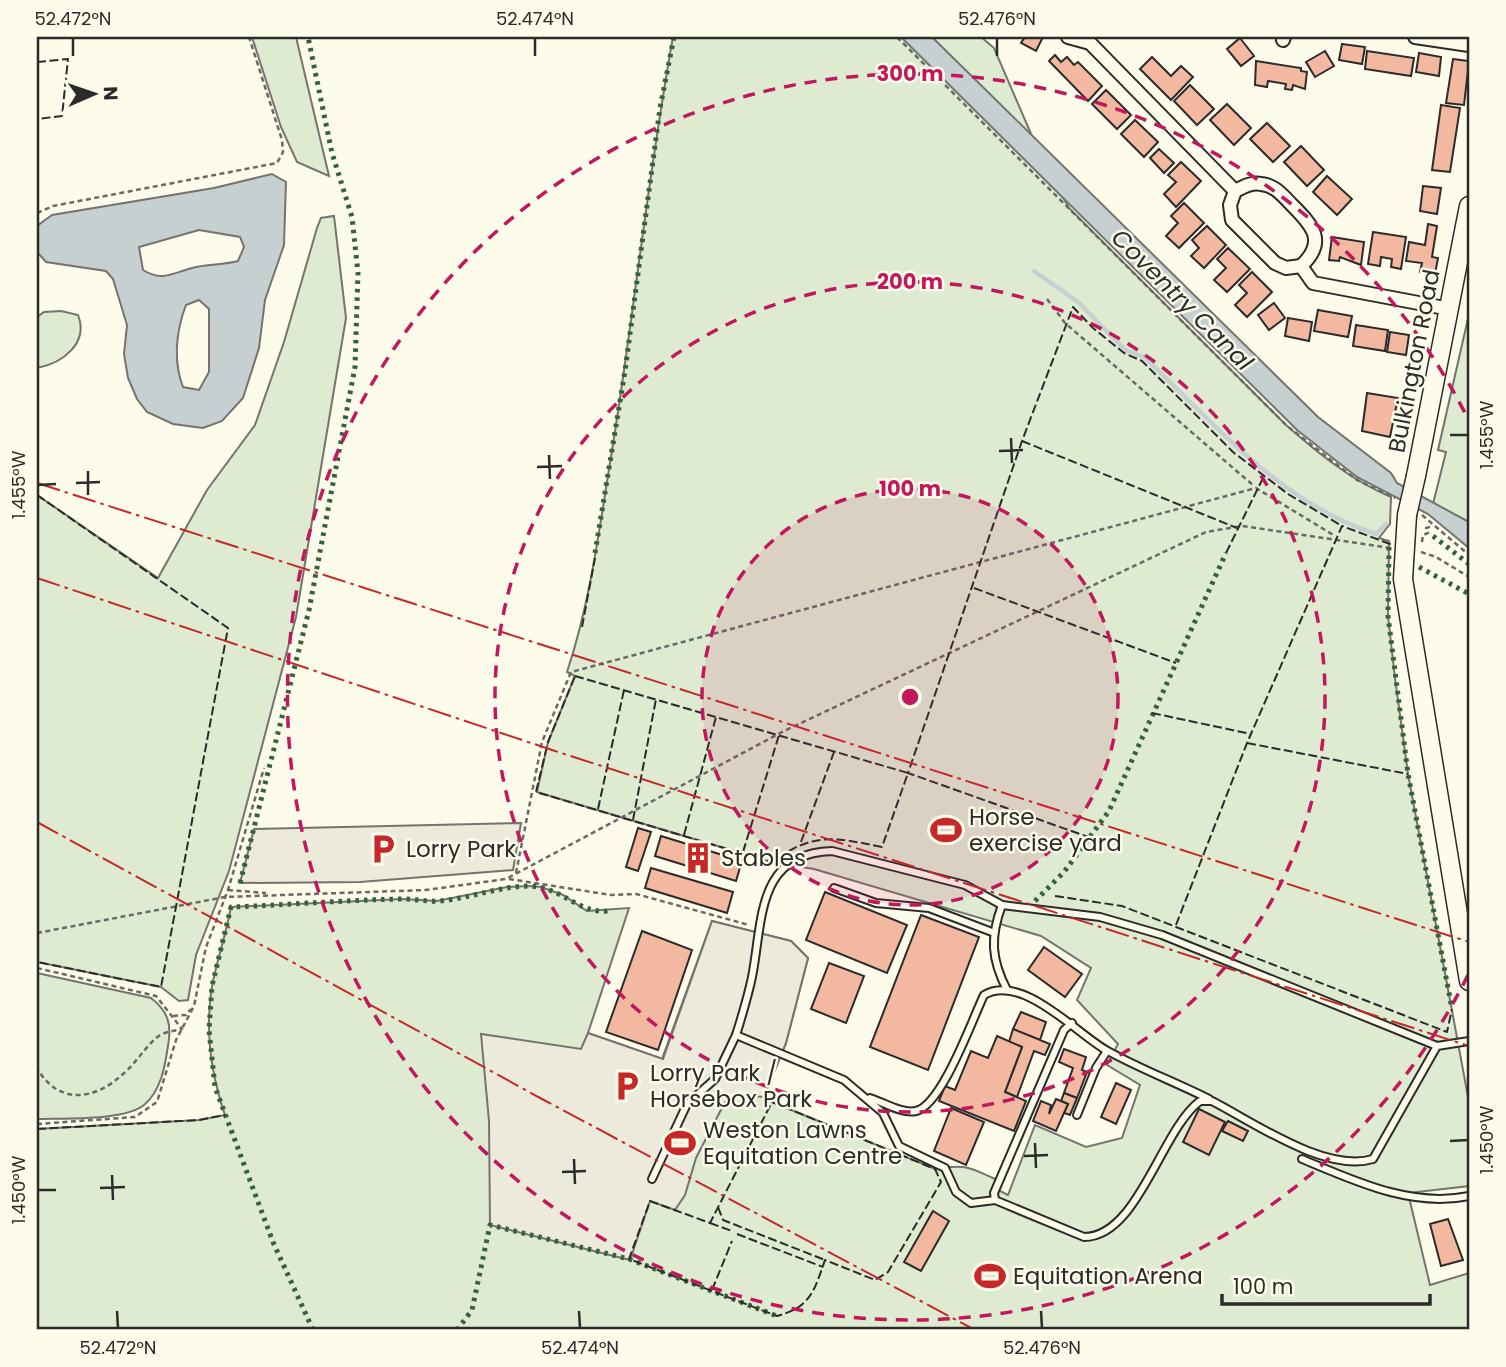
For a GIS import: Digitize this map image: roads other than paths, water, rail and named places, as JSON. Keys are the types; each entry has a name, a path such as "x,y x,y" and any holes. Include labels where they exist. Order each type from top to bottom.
{"main road":[{"name":"Bulkington Road","path":"1469,206 1408,514 1410,550 1403,579 1469,981"}],"street":[{"path":"1068,37 1090,43 1235,191"},
{"path":"1415,37 1469,45"},
{"path":"1251,184 1275,188 1312,225 1315,241 1312,252 1301,266 1286,268 1275,263 1232,220 1230,205 1235,191 1251,184"},
{"path":"1301,266 1313,284 1450,309"}],"lane":[{"path":"652,1179 687,1104 715,1079 736,1035 752,978 764,901 780,872 795,858 811,852 832,851 965,885 1002,905 1100,917 1162,935 1437,1046 1469,1041"},
{"path":"834,888 876,903 929,908 992,932"},
{"path":"1002,905 992,932 999,975 1007,990"},
{"path":"868,1097 915,1111 925,1107 938,1092 984,995 994,990 1007,990 1072,1023 1107,1051 1325,1158 1356,1164 1373,1159 1437,1046"},
{"path":"995,1200 994,1193 1064,1030 1072,1023"},
{"path":"736,1035 844,1080 868,1097 883,1112 899,1146 946,1168 962,1197 979,1204 995,1200 1084,1237 1097,1237 1120,1220 1195,1105 1212,1101"},
{"path":"1077,1115 1096,1068 1107,1051"},
{"path":"1302,1159 1368,1187 1411,1197 1469,1195"}],"water":[{"name":"Coventry Canal","path":"901,37 932,37 1318,417 1391,473 1397,483 1469,522 1469,548 1428,514 1357,477 1297,430"},
{"path":"272,174 286,182 284,245 265,300 259,348 243,398 222,421 203,428 173,424 147,412 137,399 128,378 124,354 127,325 113,279 106,271 46,262 37,252 37,226 52,215 214,188","holes":["199,230 240,237 244,247 238,261 162,276 143,270 139,247","199,300 209,309 209,372 199,390 183,387 177,356 178,336 186,305"]}],"waterway":[{"path":"1034,271 1078,302 1125,350 1144,357 1223,434 1279,482 1309,503 1376,534 1386,524"}],"place":[{"name":"Horse exercise yard","path":"946,830"},
{"name":"Lorry Park","path":"383,849"},
{"name":"Stables","path":"698,858"},
{"name":"Lorry Park / Horsebox Park","path":"627,1086"},
{"name":"Weston Lawns Equitation Centre","path":"680,1143"},
{"name":"Equitation Arena","path":"990,1276"}]}
